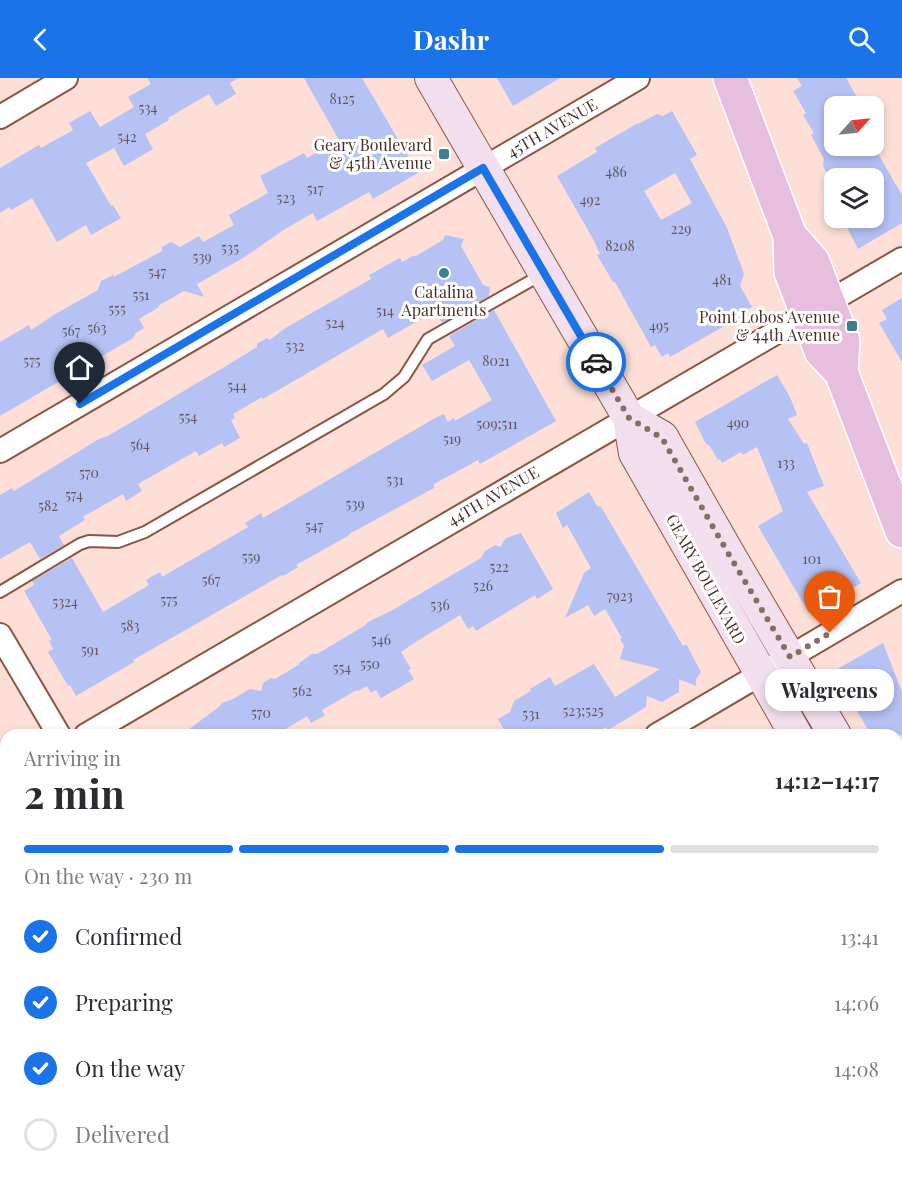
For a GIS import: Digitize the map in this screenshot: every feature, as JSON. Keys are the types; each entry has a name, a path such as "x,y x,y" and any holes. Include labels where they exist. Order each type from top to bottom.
{"main road":[{"path":"730,78 790,236 791,272 818,308 821,351 841,372 902,531"}],"street":[{"path":"0,117 66,78"},
{"name":"GEARY BOULEVARD","path":"431,78 629,418 635,453 792,729"},
{"name":"45TH AVENUE","path":"0,451 638,78"},
{"name":"44TH AVENUE","path":"96,729 902,259"},
{"name":"GEARY BOULEVARD","path":"629,418 662,438 832,729"},
{"path":"667,729 902,591"},
{"path":"0,635 55,729"}],"lane":[{"path":"0,592 80,544 90,541 118,542 145,532 384,394 404,377 428,339 544,273"}],"building":[{"path":"147,78 238,78 230,83 236,94 216,106 209,94 145,134 153,149 124,166 114,148 86,163 111,206 113,205 121,218 91,235 86,225 57,242 32,198 11,210 9,207 0,213 0,168 39,145 41,148 73,130 69,123 90,111 100,127 134,107 128,97 151,84"},
{"path":"304,78 362,78 418,173 373,199 369,192 317,221 313,213 285,229 243,258 197,284 204,297 184,291 158,306 139,319 144,328 133,338 0,416 0,342 29,325 31,330 98,290 101,281 113,275 114,277 162,251 162,247 171,242 180,247 199,236 203,242 234,225 229,215 268,193 260,176 304,153 307,158 339,140"},
{"path":"497,78 560,78 513,106"},
{"path":"797,78 846,78 856,96 824,96 824,156 879,156 902,195 902,223 858,249 847,228 884,228 884,168 824,168 824,159 811,135 814,133 803,115 806,113 793,91 802,86"},
{"path":"672,111 697,155 690,159 727,228 744,274 740,286 752,307 738,315 740,317 670,357 668,353 662,357 655,345 651,347 615,282 597,255 600,254 593,239 557,176 597,152 595,148 638,123 657,114 663,116","holes":["675,173 692,203 661,220 644,191"]},
{"path":"445,235 464,239 461,246 483,285 490,287 489,296 442,323 435,311 388,338 383,329 233,414 235,418 231,420 240,438 224,447 222,443 199,456 196,451 138,484 142,491 126,501 123,494 83,517 85,520 59,536 64,545 40,559 30,542 0,559 0,495 12,488 14,491 236,360 267,338 270,340 284,329 371,279 369,275 400,258 402,262 416,256 443,240"},
{"path":"902,298 902,362 879,323 887,319 882,310"},
{"path":"494,310 556,421 480,464 478,460 434,484 434,488 349,534 296,565 298,567 283,576 133,660 134,662 76,696 48,652 53,649 49,641 52,640 24,591 34,585 32,581 72,558 103,612 149,585 146,580 160,572 162,577 248,527 245,523 261,513 263,518 435,418 444,414 448,422 454,418 455,421 492,400 469,360 432,381 422,365 455,346 449,336"},
{"path":"777,375 797,415 788,419 804,444 807,443 824,486 807,492 861,583 809,613 758,526 783,511 757,447 743,455 741,452 722,463 706,444 695,422"},
{"path":"589,492 597,506 601,507 683,646 686,644 701,672 696,679 696,686 679,679 679,692 662,702 647,696 646,707 610,729 606,727 602,729 504,729 498,719 510,712 514,701 550,677 555,686 594,664 615,697 660,669 620,659 624,646 620,639 622,638 605,609 594,616 588,605 565,618 584,573 591,568 567,525 563,528 556,513"},
{"path":"521,533 553,589 537,599 535,595 476,631 473,626 468,629 460,615 414,643 401,652 414,679 381,698 376,690 371,693 367,686 322,710 325,715 311,723 307,716 286,729 189,729 222,703 250,689 261,691 263,683 271,678 275,679 312,654 317,654 368,622 481,558 485,551 495,545 500,547 506,538"},
{"path":"883,643 902,692 902,729 868,729 834,671"}],"way so far":[{"path":"596,362 629,418 662,438 790,657 830,633"}],"place":[{"name":"Geary Boulevard & 45th Avenue","path":"444,154"},
{"name":"Catalina Apartments","path":"444,273"},
{"name":"Point Lobos Avenue & 44th Avenue","path":"852,326"},
{"name":"Walgreens","path":"830,633"}],"route":[{"path":"80,404 483,168 596,362"}]}
